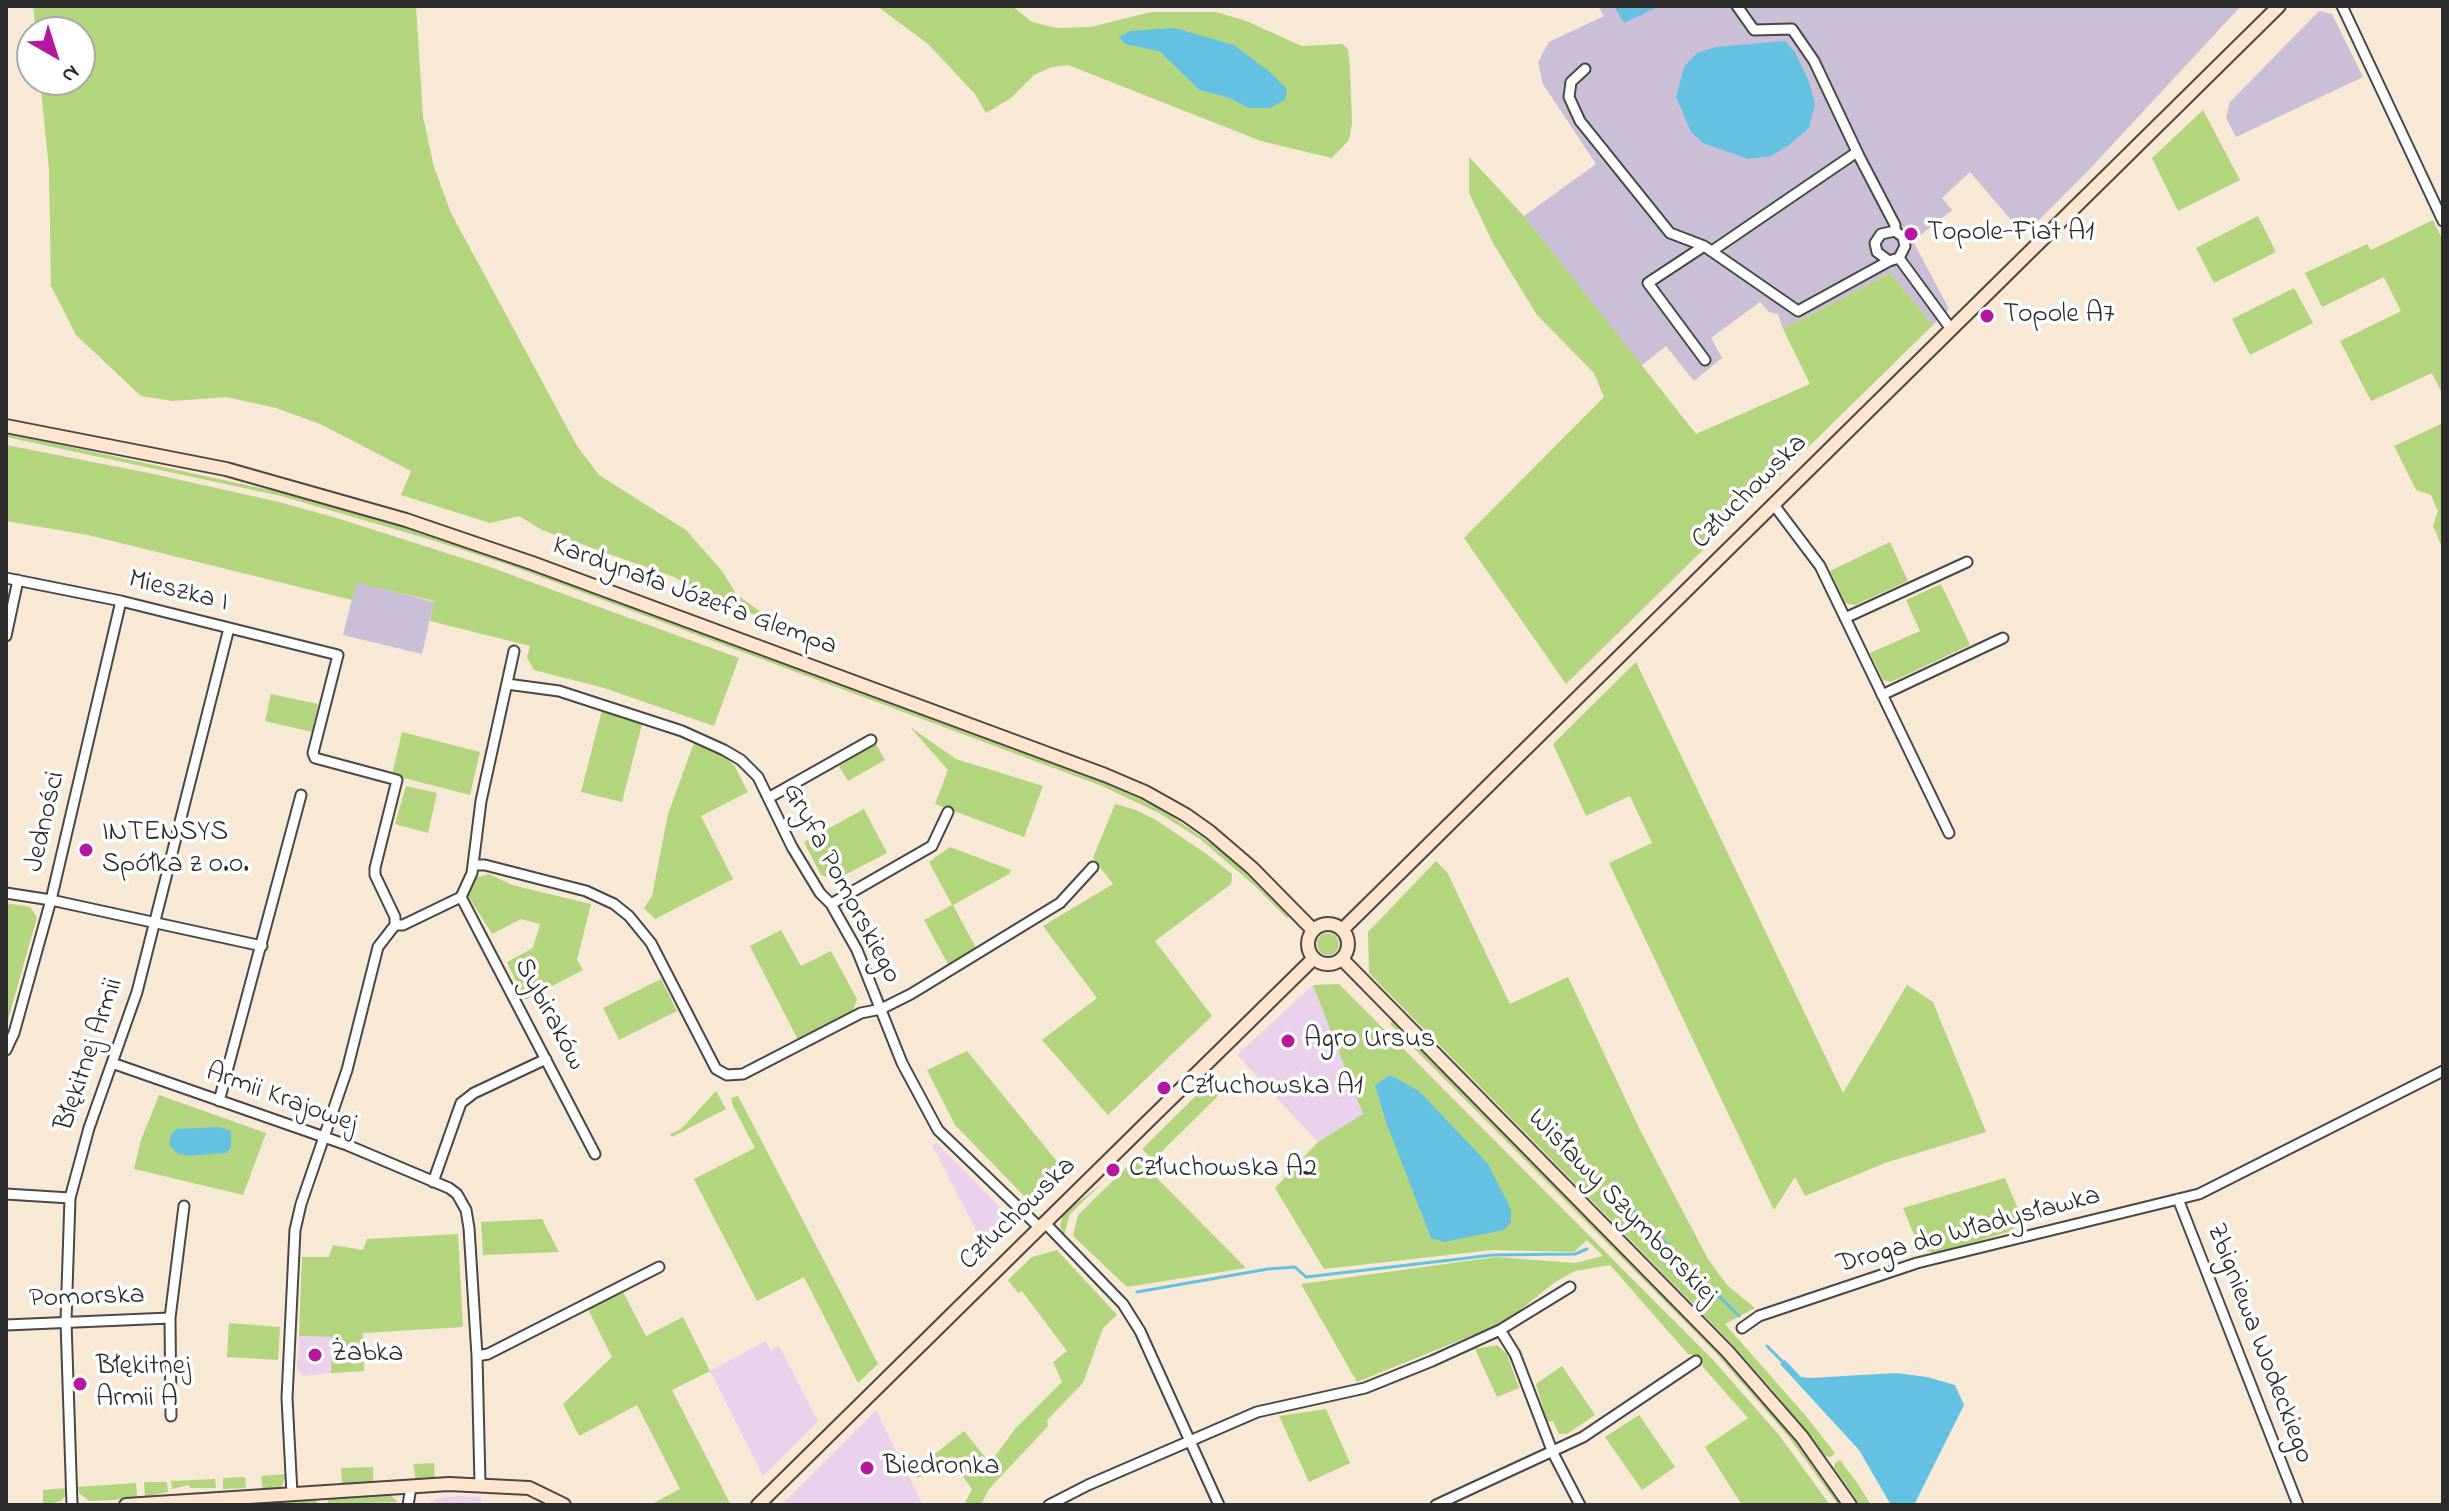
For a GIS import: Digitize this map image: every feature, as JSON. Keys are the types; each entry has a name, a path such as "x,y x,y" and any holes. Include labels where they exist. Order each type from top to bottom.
{"main road":[{"name":"Człuchowska","path":"1342,930 2279,6"},
{"name":"Kardynała Józefa Glempa","path":"6,426 226,469 406,520 532,563 1105,775 1145,792 1210,832 1252,868 1313,930"},
{"path":"1329,924 1342,930 1348,947 1342,959 1329,965 1313,959 1307,943 1313,930 1329,924"},
{"name":"Człuchowska","path":"758,1505 1313,959"},
{"name":"Wisławy Szymborskiej","path":"1342,959 1728,1352 1802,1437 1850,1505"},
{"path":"126,1505 480,1484 529,1488 564,1505"}],"street":[{"path":"1737,6 1754,30 1792,29 1814,61 1895,225 1895,231"},
{"path":"2342,6 2443,221"},
{"path":"1585,69 1571,82 1569,97 1580,121 1670,233 1708,248 1798,311 1894,259 1905,246 1903,237 1895,231 1881,234 1875,243 1877,252 1894,259 1951,329"},
{"path":"1705,360 1648,283 1857,152"},
{"path":"1774,505 1820,566 1949,833"},
{"path":"1845,618 1967,562"},
{"name":"Mieszka I","path":"6,578 121,601 338,655 313,753 318,760 397,780 375,868 377,880 395,917 395,925"},
{"path":"6,636 18,580"},
{"name":"Jedności","path":"6,1050 14,1033 51,900 121,601"},
{"name":"Błękitnej Armii","path":"72,1505 66,1321 70,1198 85,1140 137,992 229,628"},
{"path":"1882,695 2003,638"},
{"path":"292,1494 287,1398 295,1230 347,1070 378,947 395,925 403,925 461,897 473,865 481,801 514,651"},
{"name":"Gryfa Pomorskiego","path":"507,684 559,691 682,731 741,760 758,777 792,847 820,893 831,904 857,950 902,1063 938,1130 1123,1304 1140,1331 1219,1505"},
{"path":"770,797 871,740"},
{"path":"219,1101 301,795"},
{"path":"831,904 932,846 948,812"},
{"path":"473,865 485,865 586,891 614,904 629,916 651,943 716,1069 727,1075 743,1074 861,1013 881,1009 964,963 1060,903 1093,867"},
{"path":"6,893 262,946"},
{"name":"Sybiraków","path":"461,897 595,1154"},
{"path":"433,1182 461,1103 474,1093 546,1059"},
{"name":"Armii Krajowej","path":"112,1063 324,1138 457,1194 468,1219 477,1356 480,1484"},
{"name":"Droga do Władysławka","path":"1742,1328 1759,1316 1917,1263 2199,1194 2443,1071"},
{"path":"6,1194 70,1198"},
{"name":"Zbigniewa Wodeckiego","path":"2178,1199 2298,1505"},
{"path":"171,1416 170,1318 184,1206"},
{"path":"477,1356 488,1354 659,1267"},
{"path":"1049,1505 1257,1412 1365,1388 1500,1330 1570,1287"},
{"name":"Pomorska","path":"6,1325 170,1318"},
{"path":"1500,1330 1515,1354 1553,1453 1580,1505"},
{"path":"1436,1505 1583,1437 1696,1361"},
{"path":"408,1505 411,1487"}],"shaded area":[{"path":"1598,6 2241,6 2024,235 1970,172 1942,198 1952,210 1913,241 1949,309 1933,325 1890,273 1783,329 1778,314 1769,312 1760,302 1711,338 1722,358 1694,381 1666,346 1641,366 1524,216 1596,164 1543,84 1538,62 1549,42 1604,16"},
{"path":"2319,11 2332,14 2363,77 2236,137 2226,118 2230,102"},
{"path":"356,582 434,602 422,654 343,635"},
{"path":"1313,985 1364,1114 1318,1142 1237,1055"},
{"path":"937,1143 1006,1213 1003,1217 1011,1231 988,1254 932,1145"},
{"path":"299,1336 334,1337 331,1373 303,1376 297,1370"},
{"path":"766,1341 771,1351 779,1346 818,1421 763,1476 710,1371"},
{"path":"876,1410 923,1505 781,1505"},
{"path":"481,1497 481,1505 425,1505 438,1498"}],"green space":[{"path":"33,6 416,6 423,117 434,167 451,213 577,446 599,475 686,530 722,571 737,595 775,622 710,598 674,577 542,530 519,516 490,523 401,495 411,471 320,424 276,408 226,397 173,401 141,396 76,335 51,286 49,169 42,96 96,96 96,16 34,16"},
{"path":"877,6 1012,6 1032,22 1056,28 1091,27 1151,12 1216,12 1246,21 1302,46 1342,44 1348,49 1352,123 1349,140 1332,158 1261,141 1068,65 1052,67 1034,75 1011,98 986,113 975,94 928,44","holes":["1159,51 1249,108 1229,98 1199,90"]},
{"path":"2203,110 2240,180 2178,211 2152,158"},
{"path":"1469,157 1524,216 1696,434 1810,384 1783,329 1890,273 1933,325 1566,684 1464,538 1604,397 1594,373 1537,315 1493,243 1469,193"},
{"path":"2258,216 2276,252 2214,283 2196,248"},
{"path":"2433,220 2443,241 2443,395 2432,373 2371,401 2340,341 2401,311 2384,277 2322,307 2305,273 2367,244 2371,250"},
{"path":"2294,288 2313,323 2250,355 2232,319"},
{"path":"2443,423 2443,549 2433,526 2438,511 2431,495 2416,490 2394,446"},
{"path":"6,433 302,497 451,541 1106,783 1161,809 1225,853 1289,917 1200,839 1159,813 1102,786 506,564 432,540 281,496 6,437"},
{"path":"6,445 149,473 340,519 487,566 739,658 714,726 604,688 534,670 527,658 530,646 430,621 434,601 357,583 352,600 88,535 6,521"},
{"path":"1890,542 1908,581 1855,605 1845,603 1830,571"},
{"path":"1941,584 1970,645 1891,682 1883,680 1870,653 1920,631 1906,600"},
{"path":"1636,662 1843,1093 1907,985 1933,1002 1986,1132 1885,1163 1805,1196 1795,1177 1774,1210 1609,863 1652,843 1630,796 1586,816 1553,744"},
{"path":"271,694 318,704 312,732 265,721"},
{"path":"602,710 642,724 622,802 581,792"},
{"path":"910,727 956,759 1043,786 1024,837 935,804 948,770"},
{"path":"402,732 480,752 470,795 392,775"},
{"path":"694,743 719,752 734,765 748,792 701,816 733,879 655,919 644,908 652,896 668,814"},
{"path":"876,744 885,760 848,781 839,766"},
{"path":"406,786 437,793 428,833 395,824"},
{"path":"1115,804 1156,820 1232,874 1231,884 1155,941 1212,1016 1108,1115 1042,1040 1097,998 1043,926 1113,884 1093,858"},
{"path":"864,809 887,853 835,880 821,875 804,842"},
{"path":"950,847 1011,870 953,905 976,948 948,964 924,920 952,905 929,862"},
{"path":"1436,861 1447,872 1510,1004 1568,977 1640,1130 1708,1259 1727,1285 1755,1308 1725,1324 1805,1415 1835,1453 1831,1457 1825,1456 1733,1345 1369,973 1368,932"},
{"path":"489,874 512,885 591,904 577,960 583,970 525,1000 507,962 533,948 540,924 521,919 492,934 467,894 475,878"},
{"path":"6,903 30,907 37,917 6,1027"},
{"path":"781,930 801,966 831,951 857,999 853,1011 798,1040 750,946"},
{"path":"1328,933 1336,936 1339,944 1336,952 1328,955 1320,952 1317,944 1320,936"},
{"path":"661,979 677,1011 619,1040 603,1008"},
{"path":"1339,984 1714,1361 1779,1435 1830,1505 1742,1505 1705,1447 1748,1418 1703,1367 1701,1356 1688,1354 1610,1265 1575,1271 1555,1282 1505,1322 1357,1382 1301,1284 1496,1257 1575,1263 1603,1256 1587,1240 1574,1252 1492,1250 1324,1269 1275,1188 1318,1142 1363,1114 1313,985"},
{"path":"1393,1021 1747,1380 1788,1429 1843,1505 1838,1505 1788,1436 1715,1352 1390,1024"},
{"path":"967,1051 1068,1175 1045,1198 1024,1196 955,1125 927,1070"},
{"path":"1210,1082 1218,1096 1153,1160 1142,1149"},
{"path":"716,1091 726,1109 672,1137 670,1134 681,1129"},
{"path":"159,1095 266,1133 243,1195 134,1169 141,1140"},
{"path":"738,1096 878,1364 858,1383 804,1277 757,1301 694,1179 755,1148 733,1106 731,1098"},
{"path":"1140,1161 1246,1268 1127,1287 1073,1236 1078,1215 1132,1162"},
{"path":"2005,1178 2021,1216 2014,1230 1936,1254 1919,1247 1903,1208"},
{"path":"1101,1184 1070,1214 1064,1235 1060,1226 1063,1214"},
{"path":"542,1219 559,1252 483,1255 481,1222"},
{"path":"458,1234 463,1327 363,1333 364,1371 331,1373 333,1337 299,1336 302,1257 329,1257 333,1245 363,1250 367,1239"},
{"path":"1057,1250 1117,1315 1103,1328 1083,1383 989,1489 981,1505 964,1505 972,1489 950,1459 938,1467 933,1466 918,1478 912,1467 917,1468 964,1431 990,1463 1015,1429 1062,1382 1053,1362 1067,1351 1022,1291 1018,1293 1008,1280 1032,1257"},
{"path":"623,1292 646,1336 683,1317 710,1371 672,1390 731,1505 650,1505 680,1489 637,1405 579,1436 563,1404 612,1357 588,1309"},
{"path":"229,1323 280,1327 278,1360 227,1357"},
{"path":"1497,1345 1507,1354 1519,1388 1497,1397 1475,1349"},
{"path":"1562,1366 1595,1415 1567,1434 1559,1434 1553,1421 1547,1422 1536,1384"},
{"path":"1326,1409 1350,1463 1309,1482 1279,1416"},
{"path":"1639,1415 1675,1467 1642,1490 1605,1437"},
{"path":"1840,1460 1871,1505 1860,1505 1834,1468"},
{"path":"434,1463 435,1479 416,1480 413,1464"},
{"path":"373,1467 373,1484 342,1485 341,1468"},
{"path":"286,1474 282,1486 263,1491 261,1476"},
{"path":"245,1477 246,1488 223,1489 223,1478"},
{"path":"215,1479 216,1488 190,1488 189,1485 172,1489 171,1481"},
{"path":"144,1482 167,1482 168,1492 145,1497"},
{"path":"136,1483 137,1497 134,1499 89,1501 79,1493 78,1487"},
{"path":"67,1488 61,1501 43,1505 43,1490"},
{"path":"388,1493 398,1502 327,1504 329,1498"},
{"path":"314,1497 319,1505 251,1505 250,1502"}],"water":[{"path":"1614,6 1660,6 1624,23"},
{"path":"1174,28 1234,45 1287,89 1285,100 1270,108 1249,108 1229,98 1199,90 1159,51 1125,44 1119,37 1130,31"},
{"path":"1785,41 1795,52 1809,82 1815,104 1809,128 1771,156 1748,159 1703,143 1691,132 1676,97 1684,67 1697,53 1716,47"},
{"path":"1390,1075 1419,1091 1488,1164 1511,1209 1511,1222 1504,1230 1444,1242 1431,1238 1375,1085"},
{"path":"219,1127 231,1131 231,1148 226,1153 186,1156 169,1145 176,1129"},
{"path":"1785,1360 1801,1377 1896,1373 1955,1385 1964,1405 1914,1505 1891,1505 1859,1450 1780,1364"}],"waterway":[{"path":"1623,1212 1632,1209 1739,1316"},
{"path":"1137,1292 1268,1269 1295,1267 1306,1277 1493,1255 1575,1254 1587,1249"},
{"path":"1767,1346 1782,1361"}],"place":[{"name":"Topole-Fiat A1","path":"1911,234"},
{"name":"Topole A7","path":"1987,316"},
{"name":"INTENSYS Spółka z o.o.","path":"86,850"},
{"name":"Agro Ursus","path":"1288,1041"},
{"name":"Człuchowska A1","path":"1164,1088"},
{"name":"Człuchowska A2","path":"1113,1170"},
{"name":"Żabka","path":"315,1355"},
{"name":"Błękitnej Armii A","path":"80,1384"},
{"name":"Biedronka","path":"867,1468"}]}
